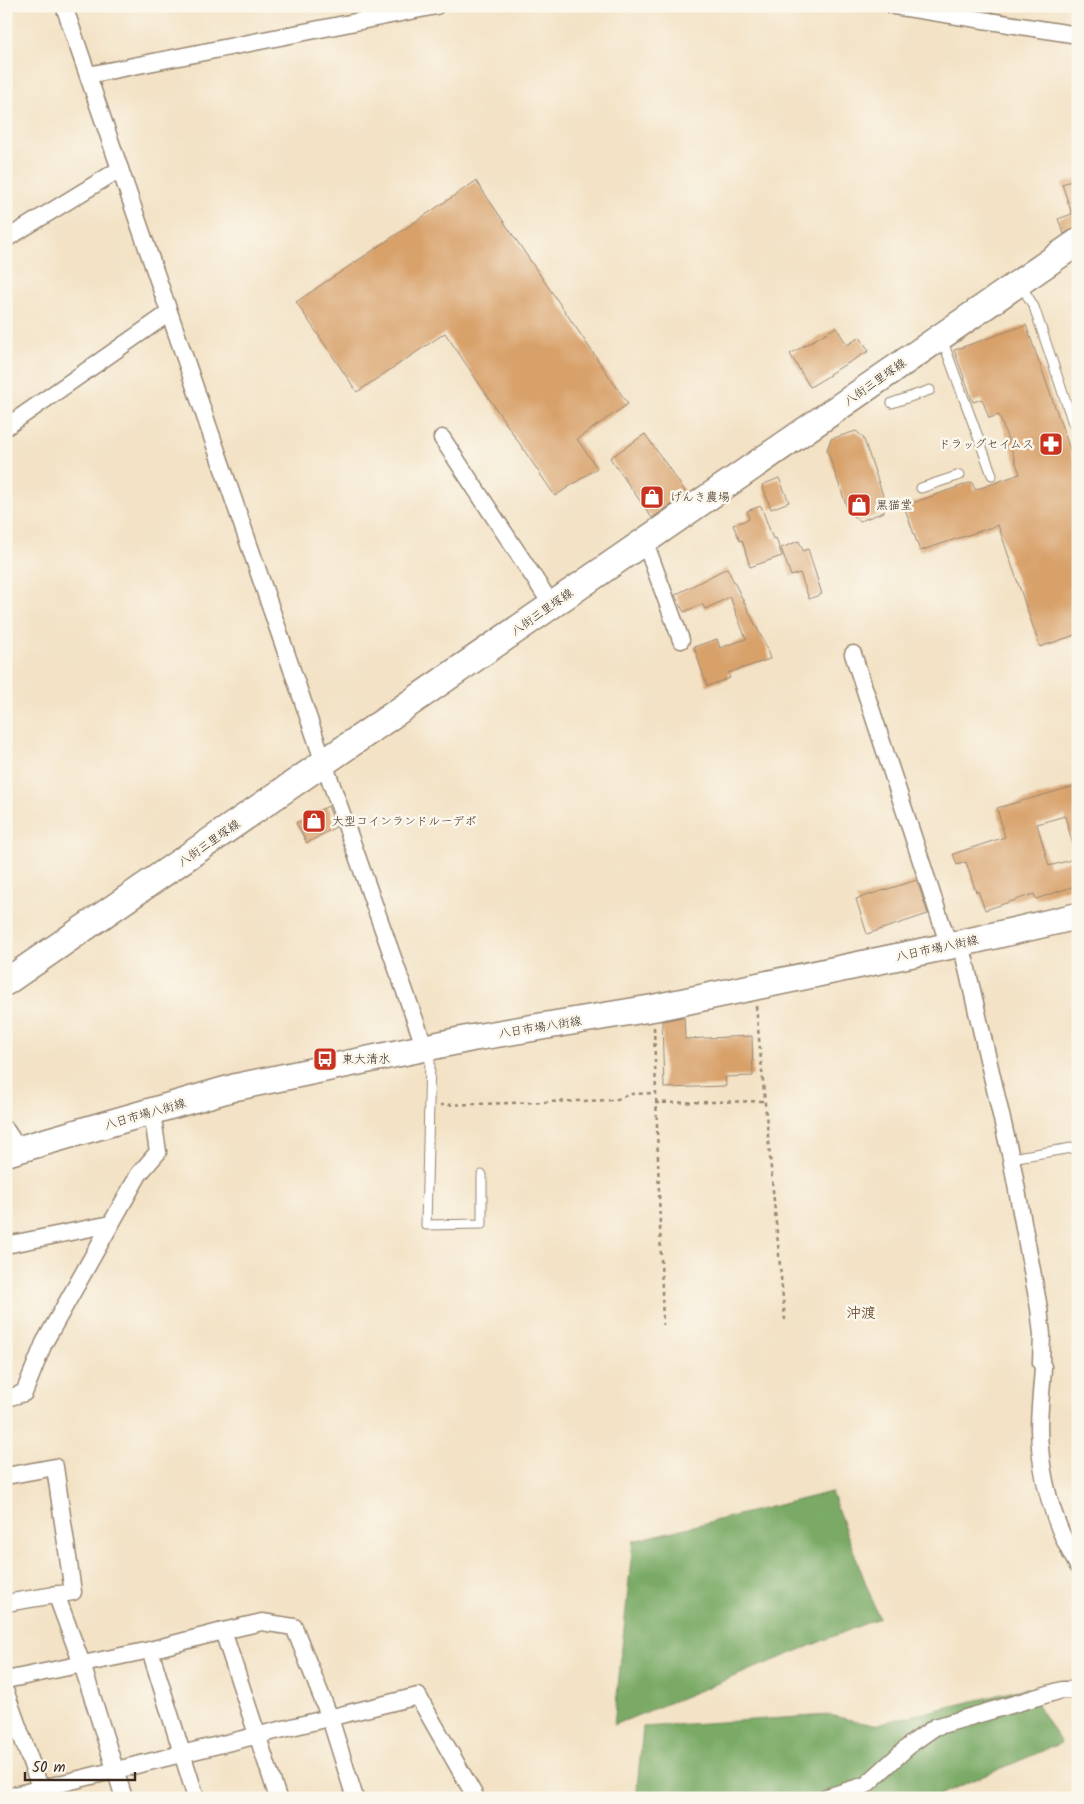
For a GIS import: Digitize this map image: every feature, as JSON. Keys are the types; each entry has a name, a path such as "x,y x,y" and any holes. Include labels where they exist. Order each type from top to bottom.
{"main road":[{"name":"八街三里塚線","path":"6,982 552,605 919,357 941,336 1078,242"},
{"name":"八日市場八街線","path":"11,1145 152,1112 236,1086 472,1038 654,1008 955,945 1078,916"}],"street":[{"path":"64,6 324,763 425,1048"},
{"path":"88,75 436,6"},
{"path":"894,6 972,12 1078,35"},
{"path":"6,239 120,169"},
{"path":"6,427 169,314"},
{"path":"442,438 552,605"},
{"path":"645,542 681,640"},
{"path":"853,654 955,945 1011,1158 1039,1308 1042,1335 1041,1362 1043,1367 1039,1428 1041,1451 1050,1500 1066,1545 1078,1566"},
{"path":"6,1397 24,1393 44,1343 139,1174 158,1152 152,1112"},
{"path":"6,1246 111,1224"},
{"path":"6,1476 55,1467 73,1592 6,1603"},
{"path":"56,1594 82,1664 124,1798"},
{"path":"6,1680 150,1650 262,1622 294,1627 330,1718 355,1798"},
{"path":"223,1631 278,1798"},
{"path":"150,1650 196,1798"},
{"path":"824,1798 866,1785 911,1744 935,1727 1062,1690 1078,1690"},
{"path":"6,1693 42,1793"},
{"path":"6,1797 42,1793 116,1770 418,1696 476,1798"}],"lane":[{"path":"1020,282 1034,307 1073,423 1078,428"},
{"path":"941,336 992,475"},
{"path":"892,403 930,390"},
{"path":"921,488 960,475"},
{"path":"425,1048 430,1060 426,1225 482,1224 482,1175"},
{"path":"1011,1158 1078,1146"}],"path":[{"path":"753,987 758,1017 786,1320"},
{"path":"654,1008 655,1103 663,1325"},
{"path":"428,1106 615,1100 630,1094 655,1092"},
{"path":"655,1103 765,1101"}],"green space":[{"path":"831,1492 879,1618 614,1725 633,1541"},
{"path":"1027,1688 1061,1743 932,1798 636,1798 643,1727 830,1715 873,1725"}],"building":[{"path":"1078,179 1078,227 1064,234 1058,219 1072,214 1062,184"},
{"path":"476,181 628,404 577,439 597,468 555,496 445,333 357,392 296,302"},
{"path":"1026,325 1078,472 1078,634 1040,647 998,525 920,551 904,506 972,482 975,490 1020,474 999,415 989,418 982,399 973,402 954,350"},
{"path":"836,327 847,345 860,337 869,351 810,387 790,354"},
{"path":"856,431 863,437 885,501 884,512 860,521 849,513 827,450 831,439"},
{"path":"645,434 687,494 652,518 610,458"},
{"path":"779,478 789,502 771,509 762,485"},
{"path":"761,506 773,539 776,538 782,556 750,567 742,540 740,541 733,525 749,519 747,511"},
{"path":"799,541 803,551 808,549 822,594 809,599 800,573 791,576 781,548"},
{"path":"727,568 766,646 770,659 728,673 730,678 707,686 694,647 717,639 720,648 746,639 730,597 705,609 702,604 684,612 675,595"},
{"path":"1075,786 1078,795 1078,849 1074,849 1065,816 1037,824 1049,866 1078,858 1078,885 1036,899 1034,894 985,910 978,891 976,892 966,862 957,865 953,854 1005,837 997,808"},
{"path":"328,806 336,827 307,843 296,823"},
{"path":"917,880 928,914 867,934 856,899"},
{"path":"684,1017 685,1039 752,1036 753,1076 725,1077 726,1086 664,1088 662,1021"}],"place":[{"name":"ドラッグセイムス","path":"1051,444"},
{"name":"げんき農場","path":"652,497"},
{"name":"黒猫堂","path":"859,505"},
{"name":"大型コインランドルーデポ","path":"314,821"},
{"name":"東大清水","path":"325,1059"}],"district":[{"name":"沖渡","path":"861,1313"}]}
